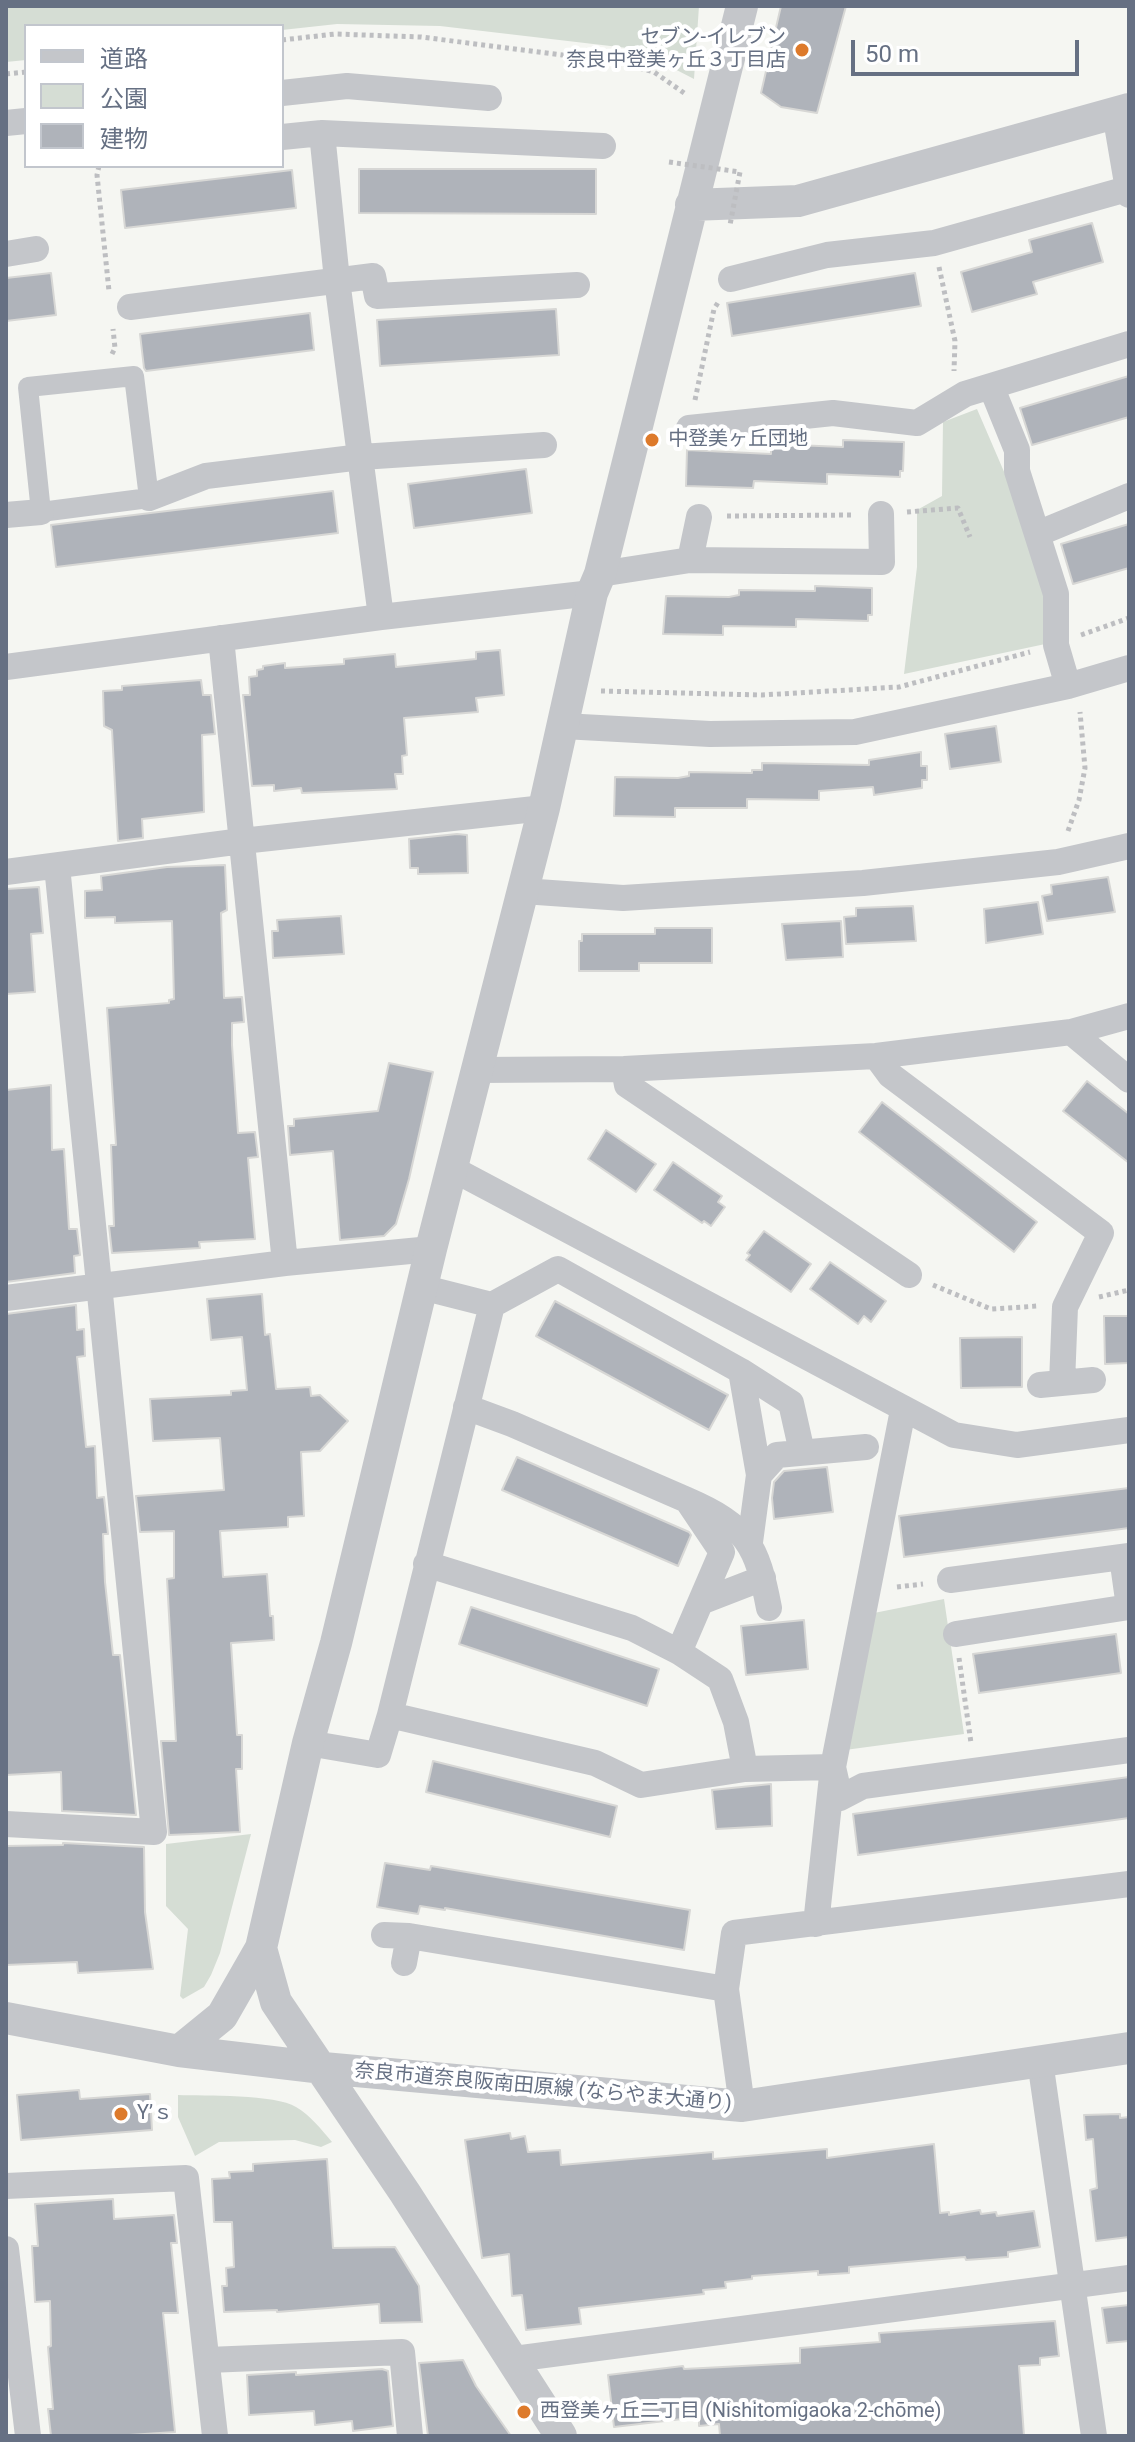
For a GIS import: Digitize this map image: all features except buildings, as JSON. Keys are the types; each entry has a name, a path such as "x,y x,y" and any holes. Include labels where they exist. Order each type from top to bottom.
{"street":[{"path":"179,2051 222,2016 261,1948 308,1743 336,1643 421,1287 544,808 596,584 742,6"},
{"path":"284,93 347,86 489,98"},
{"path":"691,205 798,201 1122,111 1128,184 934,243 827,255 731,279"},
{"path":"284,137 322,133 603,146"},
{"path":"322,133 337,280 381,617"},
{"path":"6,254 36,249"},
{"path":"117,308 373,276 377,296 577,285"},
{"path":"689,428 833,413 917,423 965,394 1129,344"},
{"path":"41,512 28,387 134,376 149,498"},
{"path":"991,386 1017,450 1017,471 1056,594 1056,645 1068,686"},
{"path":"6,515 149,498 206,476 361,457 544,445"},
{"path":"1037,534 1129,496"},
{"path":"6,667 381,617 596,584 690,560 882,562 881,514"},
{"path":"690,560 699,517"},
{"path":"221,638 285,1263"},
{"path":"563,726 710,734 855,732 1068,686 1129,668"},
{"path":"6,872 242,841 544,808"},
{"path":"523,891 623,898 863,883 1058,862 1129,846"},
{"path":"6,1824 154,1832 57,866"},
{"path":"478,1070 624,1069 876,1056 1071,1032 1129,1016"},
{"path":"1071,1032 1129,1080"},
{"path":"876,1056 890,1075 1101,1233 1065,1307 1051,1384 1093,1380"},
{"path":"624,1069 627,1085 909,1275"},
{"path":"451,1168 954,1435 1017,1445 1129,1430"},
{"path":"6,1298 285,1263 431,1249"},
{"path":"421,1287 492,1305 558,1269 741,1371 791,1403 802,1452"},
{"path":"308,1743 378,1755 492,1305"},
{"path":"741,1371 759,1475 750,1542 763,1578 769,1608"},
{"path":"466,1407 718,1513 750,1542"},
{"path":"816,1924 833,1767 903,1410"},
{"path":"759,1475 777,1455 866,1447"},
{"path":"679,1652 722,1552 687,1500"},
{"path":"950,1580 1126,1556 1129,1607 956,1634"},
{"path":"426,1564 632,1628 679,1652 720,1679 736,1722 745,1769"},
{"path":"701,1602 763,1578"},
{"path":"390,1715 595,1763 641,1785 745,1769 833,1767"},
{"path":"833,1767 840,1798 863,1786 1129,1750"},
{"path":"742,2106 726,1989 734,1933 1129,1884"},
{"path":"404,1963 396,1935 726,1989"},
{"path":"261,1948 276,2002 323,2068 561,2436"},
{"name":"奈良市道奈良阪南田原線 (ならやま大通り)","path":"6,2018 179,2051 323,2068 742,2106 1129,2048"},
{"path":"1040,2061 1094,2436"},
{"path":"6,2186 186,2178 215,2436"},
{"path":"6,2249 28,2436"},
{"path":"514,2359 1129,2278"},
{"path":"208,2360 402,2352 410,2436"}],"path":[{"path":"284,40 335,34 421,37 617,62 654,72 688,95 687,98"},
{"path":"673,149 669,162 740,172 730,225"},
{"path":"99,168 97,175 117,308 115,348 99,379"},
{"path":"934,243 955,341 953,379 965,394"},
{"path":"689,428 714,309 731,279"},
{"path":"699,517 881,514 958,508 970,537"},
{"path":"591,691 762,695 899,687 1056,645 1129,618"},
{"path":"1058,862 1079,800 1085,768 1080,711 1068,686"},
{"path":"909,1275 991,1309 1065,1307 1129,1290"},
{"path":"869,1590 950,1580"},
{"path":"956,1634 974,1772"}],"green space":[{"path":"6,6 699,6 694,79 636,49 440,26 337,24 284,30 284,24 24,24 24,60 6,62"},
{"path":"977,409 1008,481 1047,597 1050,643 904,674 917,567 917,510 942,496 943,422"},
{"path":"944,1599 964,1734 845,1750 874,1613"},
{"path":"251,1834 220,1953 211,1975 204,1987 183,1999 180,1996 188,1929 166,1906 166,1844"},
{"path":"178,2095 257,2098 286,2103 306,2114 332,2142 321,2147 295,2140 219,2142 195,2156 178,2117"}],"place":[{"name":"セブン-イレブン 奈良中登美ヶ丘３丁目店","path":"802,50"},
{"name":"中登美ヶ丘団地","path":"652,440"},
{"name":"Y’ｓ","path":"121,2114"},
{"name":"西登美ヶ丘二丁目 (Nishitomigaoka 2-chōme)","path":"524,2412"}]}
